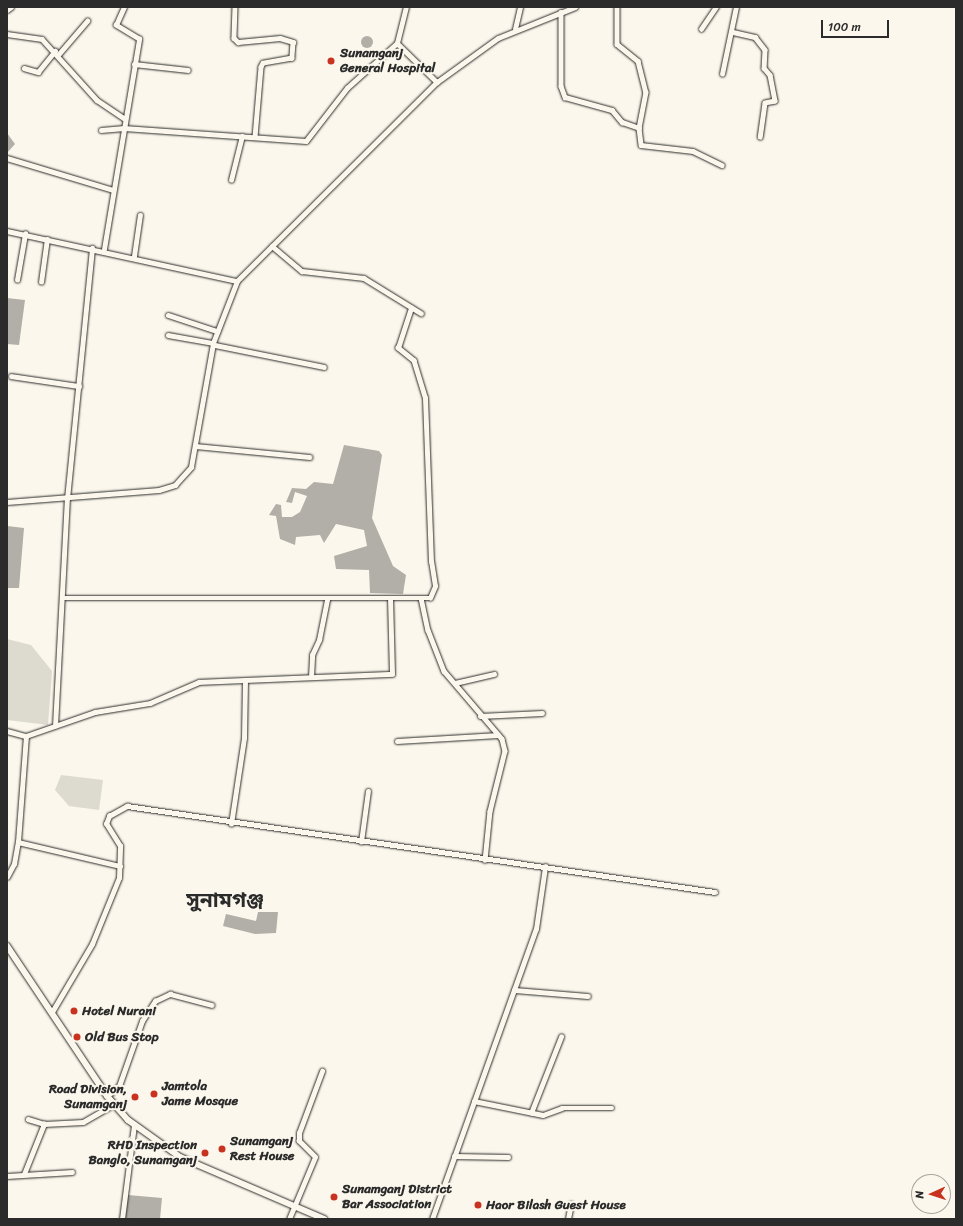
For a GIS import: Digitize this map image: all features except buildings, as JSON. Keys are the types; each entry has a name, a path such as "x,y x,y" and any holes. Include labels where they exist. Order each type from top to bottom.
{"main road":[{"path":"8,950 52,1012 107,1096 134,1125 180,1157 324,1219"}],"street":[{"path":"7,10 11,7"},
{"path":"104,249 124,128 124,118 130,108 134,64 139,39 116,25 124,7"},
{"path":"235,7 234,38 238,42 280,38 293,42 292,58 263,63 261,67 255,137"},
{"path":"101,130 124,128 310,140 347,88 397,43 406,7"},
{"path":"515,29 520,7"},
{"path":"7,502 67,499 175,486 191,466 217,331 237,280 437,82 515,29 574,7"},
{"path":"616,7 617,44 638,61 646,92 639,128 641,145 694,151 722,165"},
{"path":"702,29 716,7"},
{"path":"722,74 733,32 736,7"},
{"path":"561,12 561,94 612,110 622,122 639,128"},
{"path":"24,68 38,72 88,21"},
{"path":"733,32 755,37 765,50 764,68 770,75 775,101 765,103 760,137"},
{"path":"7,34 42,38 57,53 97,100 124,118"},
{"path":"397,43 437,82"},
{"path":"134,64 188,70"},
{"path":"231,180 242,136"},
{"path":"7,158 113,190"},
{"path":"134,256 140,215"},
{"path":"7,231 92,248 104,249 237,280"},
{"path":"17,280 25,234"},
{"path":"41,282 48,239"},
{"path":"272,246 302,271 364,278 421,313"},
{"path":"55,726 67,499 92,248"},
{"path":"62,598 326,600 430,598 435,586 431,562 424,392 414,361 398,348 411,308"},
{"path":"168,315 217,331"},
{"path":"168,334 324,367"},
{"path":"11,376 79,386"},
{"path":"195,446 309,457"},
{"path":"421,598 442,664 480,716 498,735 505,751 490,811 485,860"},
{"path":"7,731 26,736 95,712 150,703 200,682 245,681 311,676 392,674 390,599"},
{"path":"311,676 312,654 319,640 326,600"},
{"path":"455,683 494,674"},
{"path":"231,824 244,738 245,681"},
{"path":"480,716 542,713"},
{"path":"397,740 498,735"},
{"path":"7,877 14,864 18,842 26,736"},
{"path":"361,842 368,790"},
{"path":"52,1012 92,944 119,878 120,846 106,824 109,816 128,806 231,824 715,892"},
{"path":"18,842 120,866"},
{"path":"432,1219 536,929 545,867"},
{"path":"514,990 588,996"},
{"path":"107,1096 119,1086 142,1021 155,1002 170,994 212,1005"},
{"path":"531,1113 561,1037"},
{"path":"289,1219 296,1207 315,1157 299,1141 299,1133 322,1071"},
{"path":"474,1101 543,1115 562,1108 612,1108"},
{"path":"28,1120 44,1124 83,1122 114,1105"},
{"path":"24,1174 44,1124"},
{"path":"122,1219 134,1125"},
{"path":"454,1156 508,1157"},
{"path":"7,1176 72,1172"},
{"path":"568,1219 571,1204"}],"shaded area":[{"path":"365,36 369,36 373,42 369,48 365,48 361,44 361,40"},
{"path":"7,133 15,144 7,153"},
{"path":"7,298 25,300 19,345 7,344"},
{"path":"344,445 379,451 382,455 372,518 393,566 406,575 403,594 370,593 369,570 336,569 334,556 367,546 364,530 336,524 324,543 320,535 296,537 295,545 280,539 276,516 269,515 276,504 281,505 282,517 292,517 300,512 307,496 295,492 292,503 286,502 292,488 306,489 314,482 333,484"},
{"path":"7,526 24,528 19,588 7,588"},
{"path":"7,639 31,645 52,671 48,725 7,720"},
{"path":"61,775 103,780 99,810 69,806 55,790"},
{"path":"258,912 278,912 276,933 255,934 223,926 226,914 256,921"},
{"path":"128,1195 162,1198 160,1219 125,1219"}],"place":[{"name":"Sunamganj General Hospital","path":"331,61"},
{"name":"Hotel Nurani","path":"74,1011"},
{"name":"Old Bus Stop","path":"77,1037"},
{"name":"Jamtola Jame Mosque","path":"154,1094"},
{"name":"Road Division, Sunamganj","path":"135,1097"},
{"name":"Sunamganj Rest House","path":"222,1149"},
{"name":"RHD Inspection Banglo, Sunamganj","path":"205,1153"},
{"name":"Sunamganj District Bar Association","path":"334,1197"},
{"name":"Haor Bilash Guest House","path":"478,1205"}],"district":[{"name":"সুনামগঞ্জ","path":"225,900"}]}
